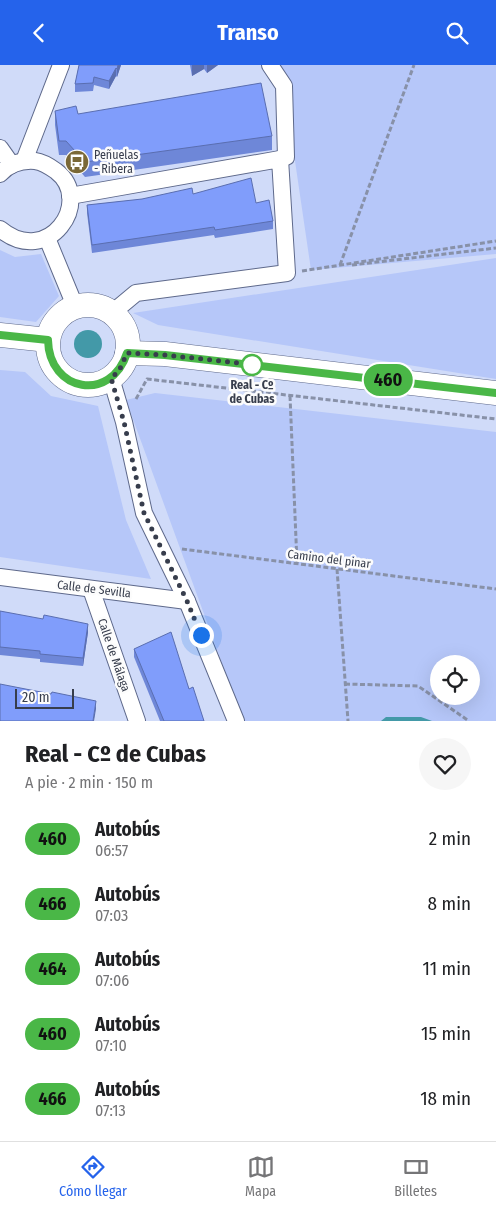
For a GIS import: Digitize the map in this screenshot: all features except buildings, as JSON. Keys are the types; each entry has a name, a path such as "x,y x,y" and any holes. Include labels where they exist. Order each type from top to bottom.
{"street":[{"path":"12,167 60,65"},
{"path":"70,196 286,157 284,86 270,65"},
{"path":"0,148 12,167"},
{"path":"112,313 136,293 287,273 280,159"},
{"path":"0,229 9,236 21,241 34,242 47,238 57,231 65,221 69,209 70,196 66,184 54,169 37,161 12,167"},
{"path":"47,238 75,306"},
{"path":"88,304 101,307 112,313 120,321 128,342 127,353 119,371 101,383 89,385 78,384 58,372 48,351 48,340 54,323 60,316 75,306 88,304"},
{"path":"0,335 48,340"},
{"path":"127,353 165,355 496,393"},
{"path":"111,378 124,422 144,513 187,601 236,721"},
{"name":"Calle de Sevilla","path":"0,577 187,601"},
{"name":"Calle de Málaga","path":"91,589 137,721"}],"path":[{"path":"340,265 414,65"},
{"path":"287,273 496,241"},
{"path":"287,273 496,248"},
{"path":"124,422 147,379 496,419"},
{"path":"290,395 297,563"},
{"name":"Camino del pinar","path":"161,546 496,589"},
{"path":"337,569 348,721"},
{"path":"346,684 418,686 469,721"}],"shaded area":[{"path":"271,65 496,65 496,254 311,270 284,86"},
{"path":"0,250 15,257 41,254 59,296 36,322 0,317"},
{"path":"496,258 496,379 158,325 133,313"},
{"path":"88,330 98,334 102,344 98,354 88,358 78,354 74,344 78,334"},
{"path":"0,370 25,372 51,396 98,406 126,520 151,579 0,557"},
{"path":"155,393 496,432 496,721 243,721 126,400"},
{"path":"386,717 421,717 432,721 381,721"}],"bus line":[{"name":"460","path":"0,335 48,340 48,351 58,372 78,384 101,383 111,378 119,371 127,353 165,355 496,393"}],"place":[{"name":"Peñuelas - Ribera","path":"77,162"},
{"name":"Real - Cº de Cubas","path":"252,365"}],"route":[{"path":"201,635 187,601 144,513 124,422 111,378 119,371 127,353 258,365 252,365"}]}
